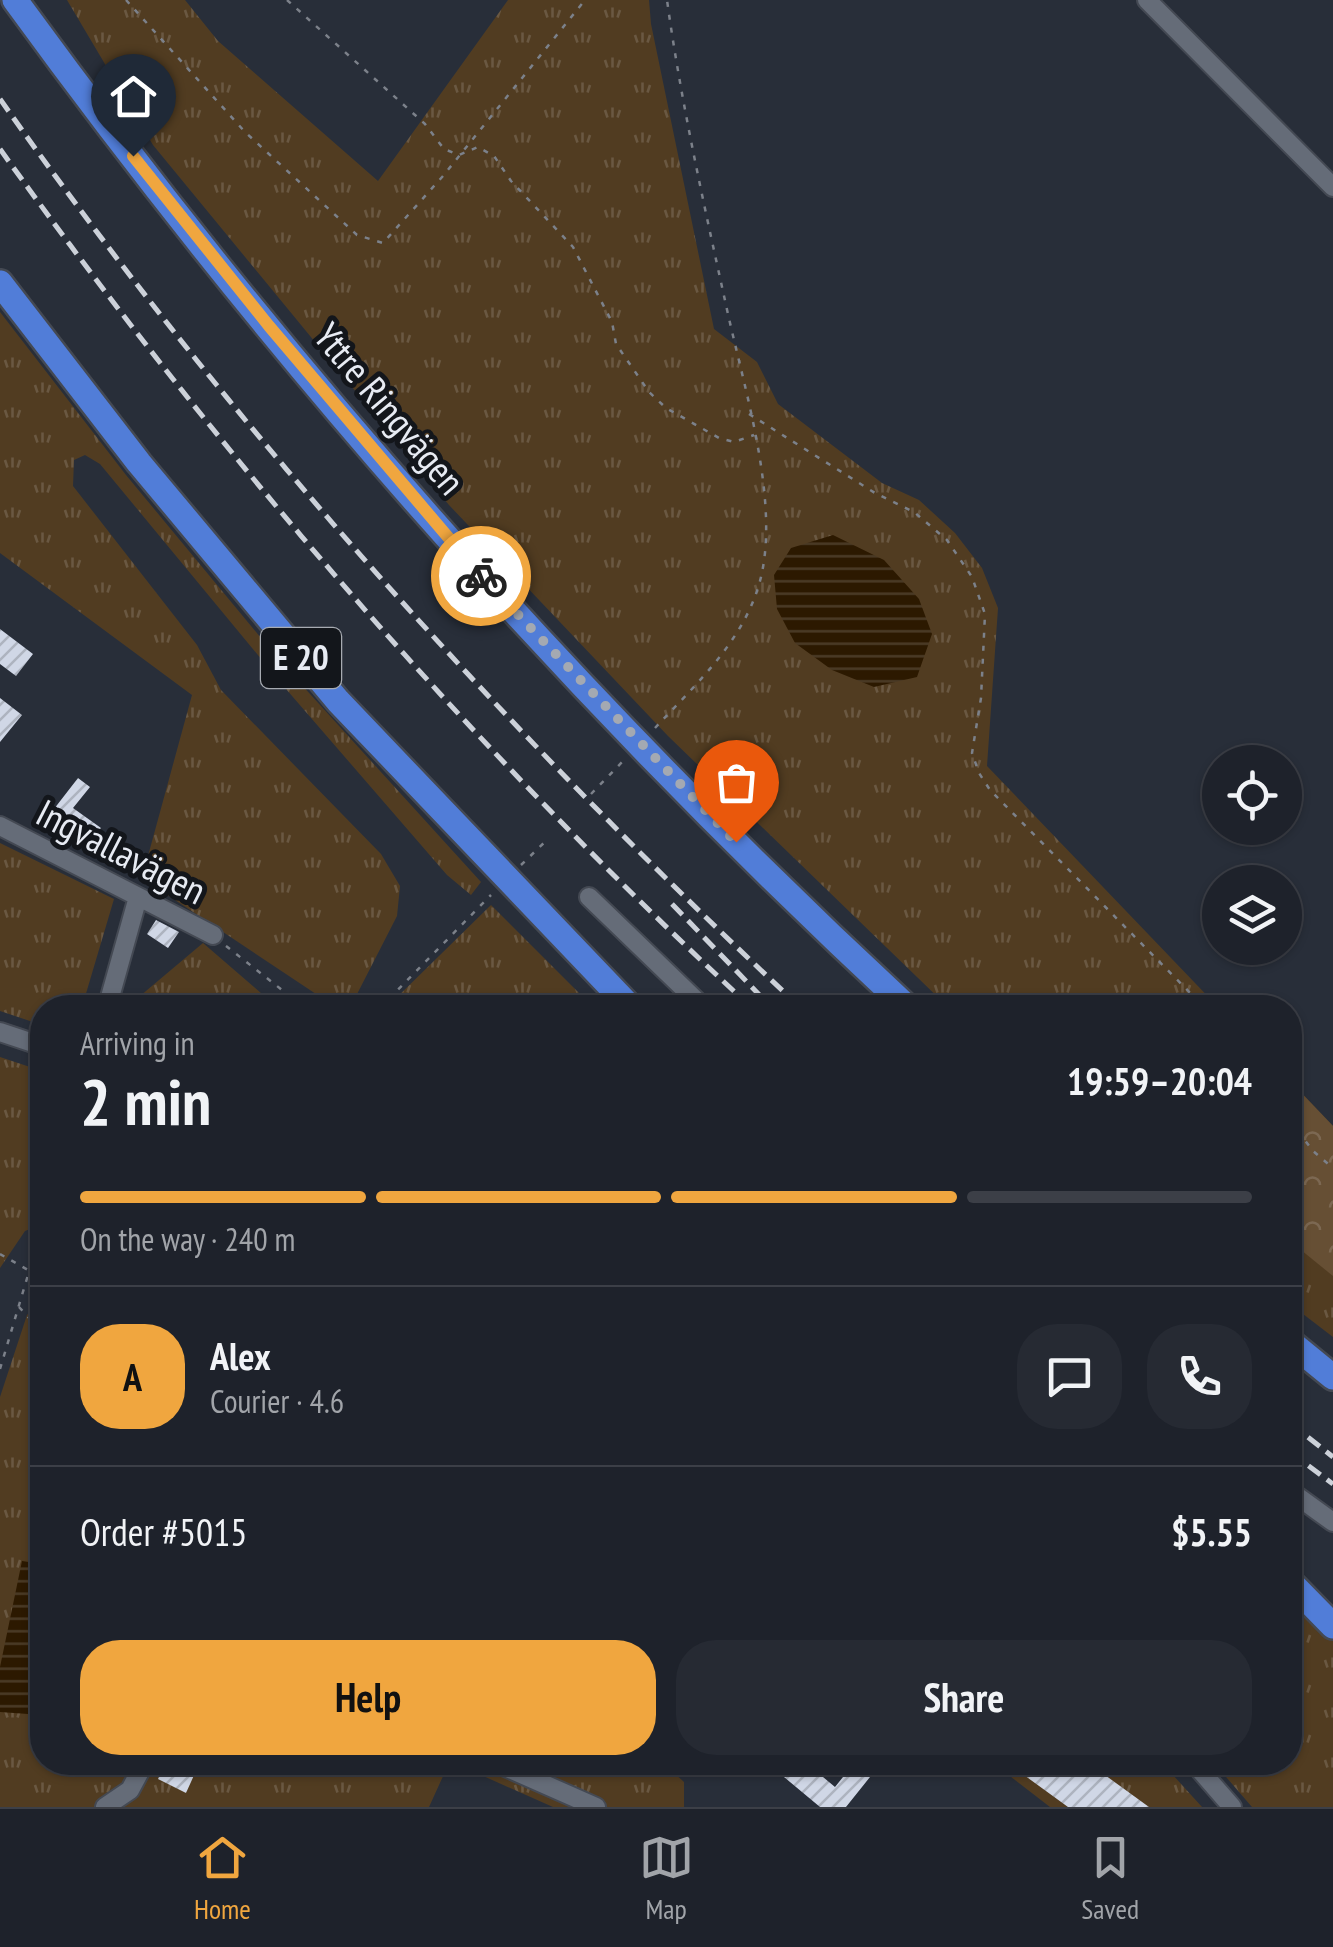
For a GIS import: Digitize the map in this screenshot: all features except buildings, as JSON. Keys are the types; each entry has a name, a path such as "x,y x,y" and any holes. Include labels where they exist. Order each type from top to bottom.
{"highway":[{"name":"Yttre Ringvägen","path":"15,0 87,99 269,326 479,574 628,732 894,995"},
{"name":"E 20","path":"0,282 139,463 338,702 619,995"},
{"path":"1302,1333 1333,1356"},
{"path":"1302,1352 1333,1377"},
{"path":"1302,1577 1333,1600"},
{"path":"1302,1594 1333,1626"}],"street":[{"path":"1148,0 1333,187"},
{"name":"Ingvallavägen","path":"0,826 213,936"},
{"path":"589,897 691,995"},
{"path":"111,995 138,898"},
{"path":"0,1032 30,1042"},
{"path":"1302,1500 1333,1522"},
{"path":"104,1807 130,1790 138,1775"},
{"path":"523,1775 596,1807"},
{"path":"1204,1775 1232,1807"}],"path":[{"path":"126,0 244,132 357,234 382,243 459,156 585,0"},
{"path":"287,0 425,124 444,149 459,156"},
{"path":"650,734 729,646 759,584 765,556 765,517 754,435 710,235 667,0"},
{"path":"459,156 478,147 494,156 511,181 573,247 612,322 616,344 649,392 666,408 719,438 734,442 754,435"},
{"path":"749,414 875,493 914,512 947,540 972,577 985,614 981,698 972,754 979,773 990,790 1192,995"},
{"path":"592,794 630,754"},
{"path":"513,872 549,838"},
{"path":"393,995 491,895"},
{"path":"213,936 288,995"},
{"path":"1302,1136 1333,1168"},
{"path":"0,1254 30,1271 0,1369"},
{"path":"19,1306 30,1318"}],"green space":[{"path":"67,0 185,0 218,41 378,181 508,0 649,0 714,329 757,362 778,404 882,483 919,500 955,533 982,568 998,608 987,766 1206,995 936,995 668,736 449,505 153,145"},
{"path":"0,312 126,475 280,661 481,882 471,895 447,875 286,689 100,464 85,455 74,460 73,486 197,645 221,690 381,854 400,886 397,916 357,995 322,995 142,878 192,695 0,553"},
{"path":"0,843 114,899 86,995 30,995 30,1021 0,1011"},
{"path":"491,905 581,995 399,995"},
{"path":"203,943 263,995 141,995"},
{"path":"0,1057 30,1067 30,1229 0,1268"},
{"path":"1302,1094 1333,1126 1333,1337 1302,1313"},
{"path":"1302,1094 1333,1126 1333,1276 1302,1251"},
{"path":"30,1311 30,1775 444,1775 429,1807 0,1807 0,1397"},
{"path":"1302,1614 1333,1636 1333,1807 1252,1807 1224,1775 1302,1775"},
{"path":"481,1775 676,1775 684,1782 684,1807 553,1807"},
{"path":"1009,1775 1173,1775 1202,1807 1050,1807"}],"shaded area":[{"path":"833,535 884,560 919,599 932,634 917,677 874,687 832,670 795,643 777,609 774,575 791,548"},
{"path":"22,1561 30,1562 30,1714 0,1712 0,1667"}],"railway":[{"path":"0,99 182,342 377,574 584,796 787,995"},
{"path":"0,149 172,378 354,598 548,808 738,995"},
{"path":"672,904 760,995"},
{"path":"1302,1432 1333,1457"},
{"path":"1302,1461 1333,1484"}],"way so far":[{"path":"481,576 736,842"}],"route":[{"path":"133,156 269,326 481,576"}]}
